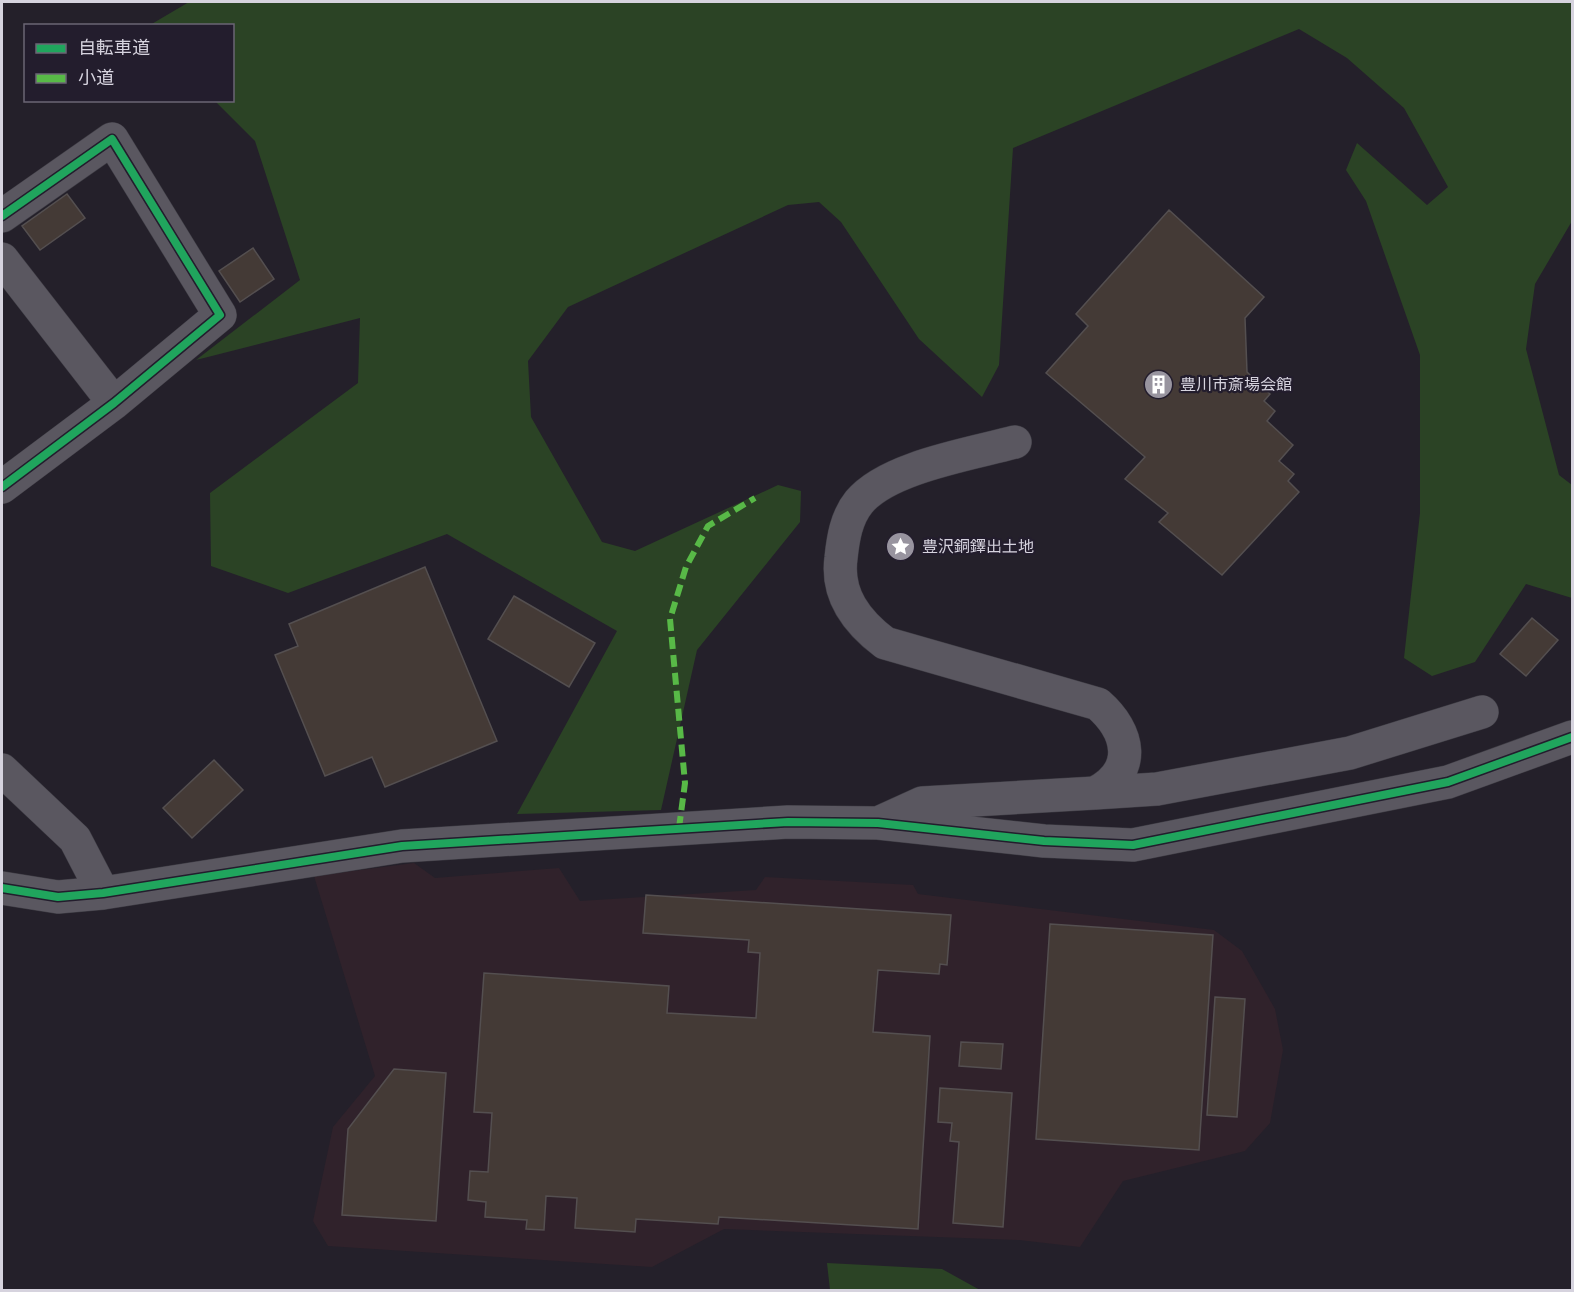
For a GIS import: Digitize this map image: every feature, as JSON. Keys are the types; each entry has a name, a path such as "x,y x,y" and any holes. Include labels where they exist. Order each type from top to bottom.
{"street":[{"path":"2,216 112,139 220,315 114,403 2,487"},
{"path":"2,259 114,403"},
{"path":"1015,442 895,475 873,488 858,504 847,525 839,568 843,592 854,613 868,630 885,643 1098,704 1112,716 1120,732 1125,752 1121,772 1110,786 1095,793"},
{"path":"878,823 922,803 1157,789 1350,753 1482,712"},
{"path":"2,888 58,897 104,894 402,846 788,822 878,823 1044,841 1133,845 1448,782 1572,737"},
{"path":"2,770 75,839 104,894"}],"shaded area":[{"path":"414,863 435,878 559,868 580,901 756,890 765,877 913,885 918,894 1214,930 1242,951 1275,1009 1283,1050 1270,1123 1245,1151 1123,1181 1080,1247 1019,1240 724,1229 652,1267 328,1246 313,1221 333,1127 375,1076 314,876"}],"green space":[{"path":"189,2 1572,2 1572,221 1535,284 1526,349 1559,475 1572,485 1572,598 1526,584 1475,662 1432,676 1404,658 1420,513 1420,355 1366,201 1346,170 1357,143 1427,205 1448,187 1404,108 1347,58 1299,29 1013,148 999,365 982,397 919,339 841,222 819,202 788,205 568,307 528,361 531,417 602,542 635,551 778,485 801,491 800,522 697,650 661,810 517,814 617,631 447,534 288,593 211,566 210,493 358,383 360,318 196,360 300,280 255,141 216,102 234,102 234,24 152,24"},
{"path":"827,1263 942,1269 980,1290 830,1290"}],"building":[{"path":"67,194 85,218 40,250 22,226"},
{"name":"豊川市斎場会館","path":"1169,210 1264,297 1245,318 1247,372 1270,394 1264,401 1275,411 1267,421 1293,445 1279,461 1294,474 1288,481 1299,492 1222,575 1159,522 1168,513 1125,479 1145,457 1046,373 1088,326 1076,314"},
{"path":"253,248 274,279 240,302 219,271"},
{"path":"425,567 497,741 385,787 372,757 325,776 275,655 298,646 289,624"},
{"path":"514,596 595,643 569,687 488,639"},
{"path":"1532,618 1558,640 1526,676 1500,654"},
{"path":"214,760 243,790 192,838 163,808"},
{"path":"646,895 951,915 947,965 940,964 939,974 878,970 873,1032 930,1036 918,1229 719,1217 718,1224 636,1219 635,1232 575,1228 577,1198 546,1196 544,1230 526,1229 527,1220 485,1217 486,1202 468,1200 470,1171 488,1172 492,1113 474,1112 484,973 669,986 667,1013 756,1018 760,953 748,952 749,940 643,933"},
{"path":"1050,924 1213,935 1199,1150 1036,1139"},
{"path":"1215,997 1245,999 1237,1117 1207,1115"},
{"path":"961,1042 1003,1044 1001,1069 959,1066"},
{"path":"394,1069 446,1073 436,1221 342,1215 348,1129"},
{"path":"940,1088 1012,1093 1003,1227 953,1223 959,1142 950,1141 952,1123 938,1122"}],"marked path":[{"path":"679,828 685,783 670,619 686,567 708,526 755,498"}],"cycle path":[{"path":"2,216 112,139 220,315 114,403 2,487"},
{"path":"2,888 58,897 103,893 402,846 788,822 878,823 1044,841 1133,845 1448,782 1572,737"}],"place":[{"name":"豊川市斎場会館","path":"1159,384"},
{"name":"豊沢銅鐸出土地","path":"901,546"}]}
